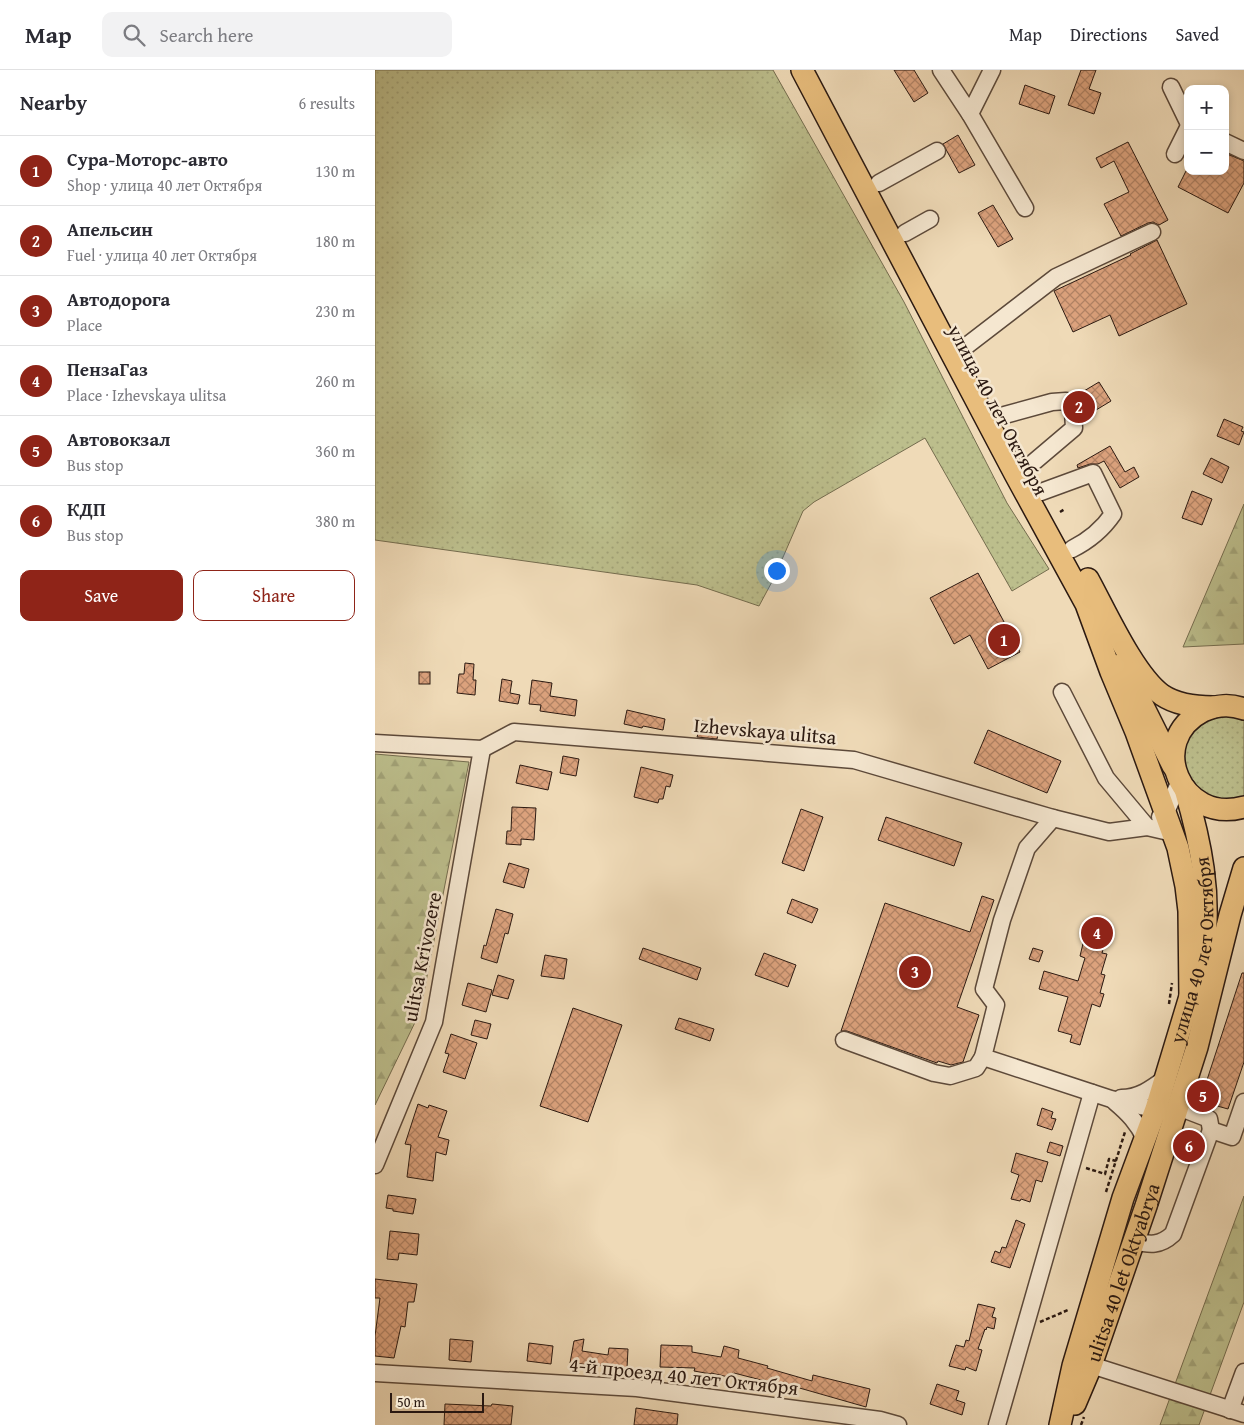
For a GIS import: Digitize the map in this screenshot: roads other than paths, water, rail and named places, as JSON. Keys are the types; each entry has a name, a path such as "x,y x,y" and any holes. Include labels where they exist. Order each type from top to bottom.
{"main road":[{"name":"улица 40 лет Октября","path":"802,70 1015,474 1086,604 1136,732 1178,848 1187,894 1199,1000"},
{"name":"улица 40 лет Октября","path":"818,70 1027,467 1142,674 1154,688 1164,696 1177,702 1190,706 1233,707"},
{"path":"1086,604 1122,664 1180,781 1198,802 1215,809 1225,810 1244,807"},
{"name":"улица 40 лет Октября","path":"1199,1000 1207,928 1205,879 1196,826 1180,781 1174,754 1183,728 1196,715 1233,707"},
{"name":"улица 40 лет Октября","path":"1170,1110 1166,1078 1199,1000 1230,915 1244,868"},
{"name":"улица 40 лет Октября","path":"1199,1000 1228,959 1244,916"},
{"name":"ulitsa 40 let Oktyabrya","path":"1066,1425 1091,1365 1134,1241 1170,1110 1197,1047 1199,1000"},
{"path":"1060,1425 1076,1356 1123,1198 1135,1134 1170,1110"}],"street":[{"path":"941,70 970,114 1025,208"},
{"path":"970,114 993,70"},
{"path":"1171,87 1184,114"},
{"path":"1175,154 1187,130"},
{"path":"1229,144 1244,151"},
{"path":"879,183 937,151"},
{"path":"905,233 930,219"},
{"path":"965,347 1057,277 1152,232"},
{"path":"1001,416 1052,402 1066,401 1073,411 1074,428 1027,467"},
{"path":"1041,492 1093,473 1113,514 1103,529 1072,549"},
{"path":"1062,692 1106,778 1147,827 1166,812 1180,781"},
{"name":"Izhevskaya ulitsa","path":"482,749 513,732 854,760 1053,818 1109,832 1147,827 1173,833"},
{"path":"375,743 482,749"},
{"name":"ulitsa Krivozere","path":"375,1165 434,1022 482,749"},
{"path":"844,1040 933,1073 950,1076 976,1068 983,1057 996,1005 984,989 1002,920 1027,848 1053,818"},
{"path":"983,1057 1111,1099 1209,1119 1211,1130 1173,1234 1163,1242 1155,1245 1134,1241"},
{"path":"1111,1099 1136,1097 1150,1090 1166,1078"},
{"path":"997,1425 1092,1093"},
{"path":"1111,1099 1131,1115 1138,1124 1135,1134"},
{"path":"1211,1130 1232,1136 1244,1102"},
{"path":"1091,1365 1237,1412 1244,1372"},
{"name":"4-й проезд 40 лет Октября","path":"375,1373 637,1388 870,1418 898,1425"}],"place":[{"name":"Апельсин","path":"1079,407"},
{"name":"Сура-Моторс-авто","path":"1004,640"},
{"name":"ПензаГаз","path":"1097,933"},
{"name":"Автодорога","path":"915,972"},
{"name":"Автовокзал","path":"1203,1096"},
{"name":"КДП","path":"1189,1146"}]}
